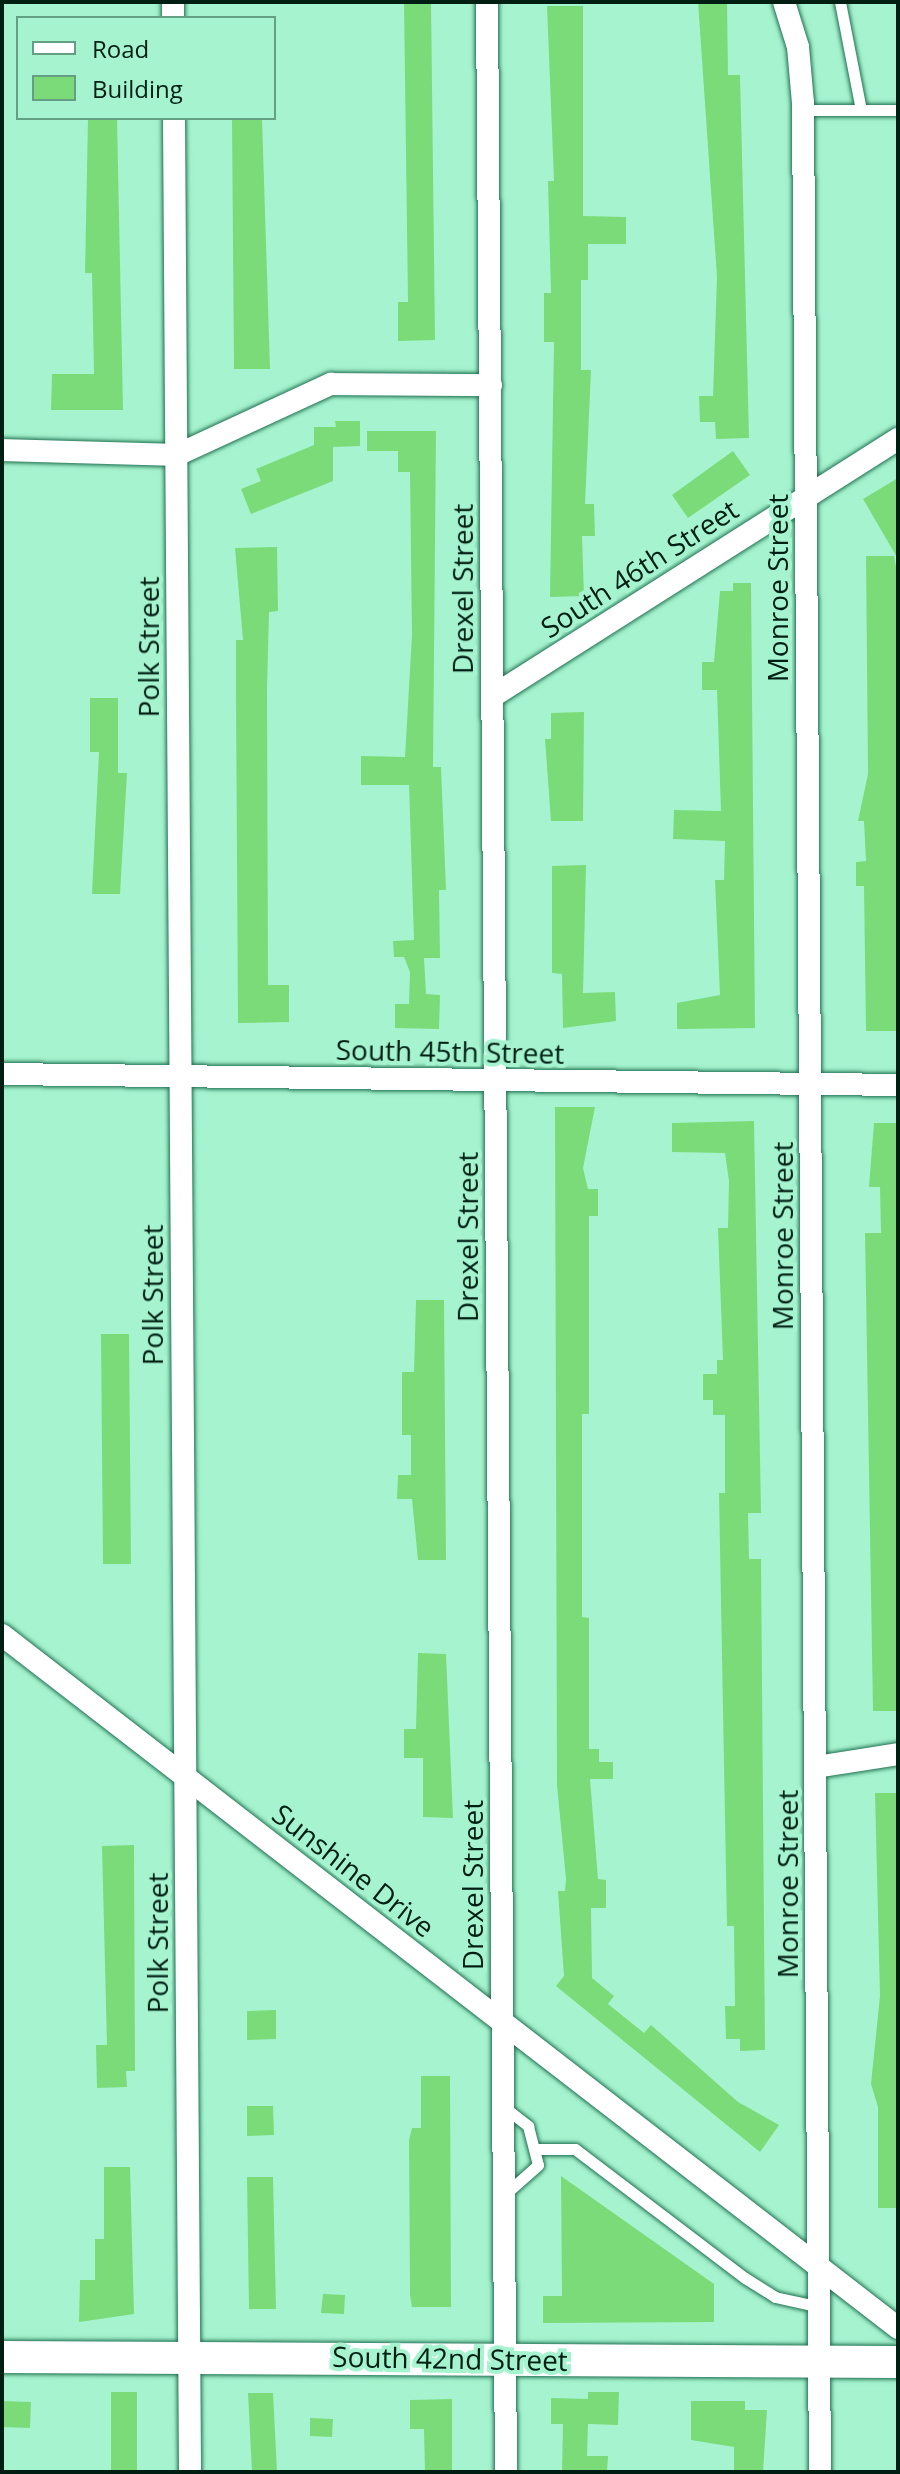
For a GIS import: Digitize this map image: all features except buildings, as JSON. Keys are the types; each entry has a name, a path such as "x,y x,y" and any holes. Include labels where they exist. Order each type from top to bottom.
{"street":[{"name":"Drexel Street","path":"487,2 506,2472"},
{"name":"Monroe Street","path":"784,2 798,47 803,110 820,2472"},
{"name":"Polk Street","path":"174,120 190,2472"},
{"path":"2,450 177,455 331,384 491,385"},
{"name":"South 46th Street","path":"493,696 898,439"},
{"name":"South 45th Street","path":"2,1074 898,1085"},
{"name":"Sunshine Drive","path":"2,1635 898,2328"},
{"path":"816,1767 898,1754"},
{"name":"South 42nd Street","path":"2,2357 898,2362"}],"lane":[{"path":"840,2 861,110"},
{"path":"803,110 898,110"},
{"path":"503,2107 528,2126 537,2149 531,2177 504,2195"},
{"path":"537,2149 575,2149 745,2278 775,2297 821,2307"}]}
